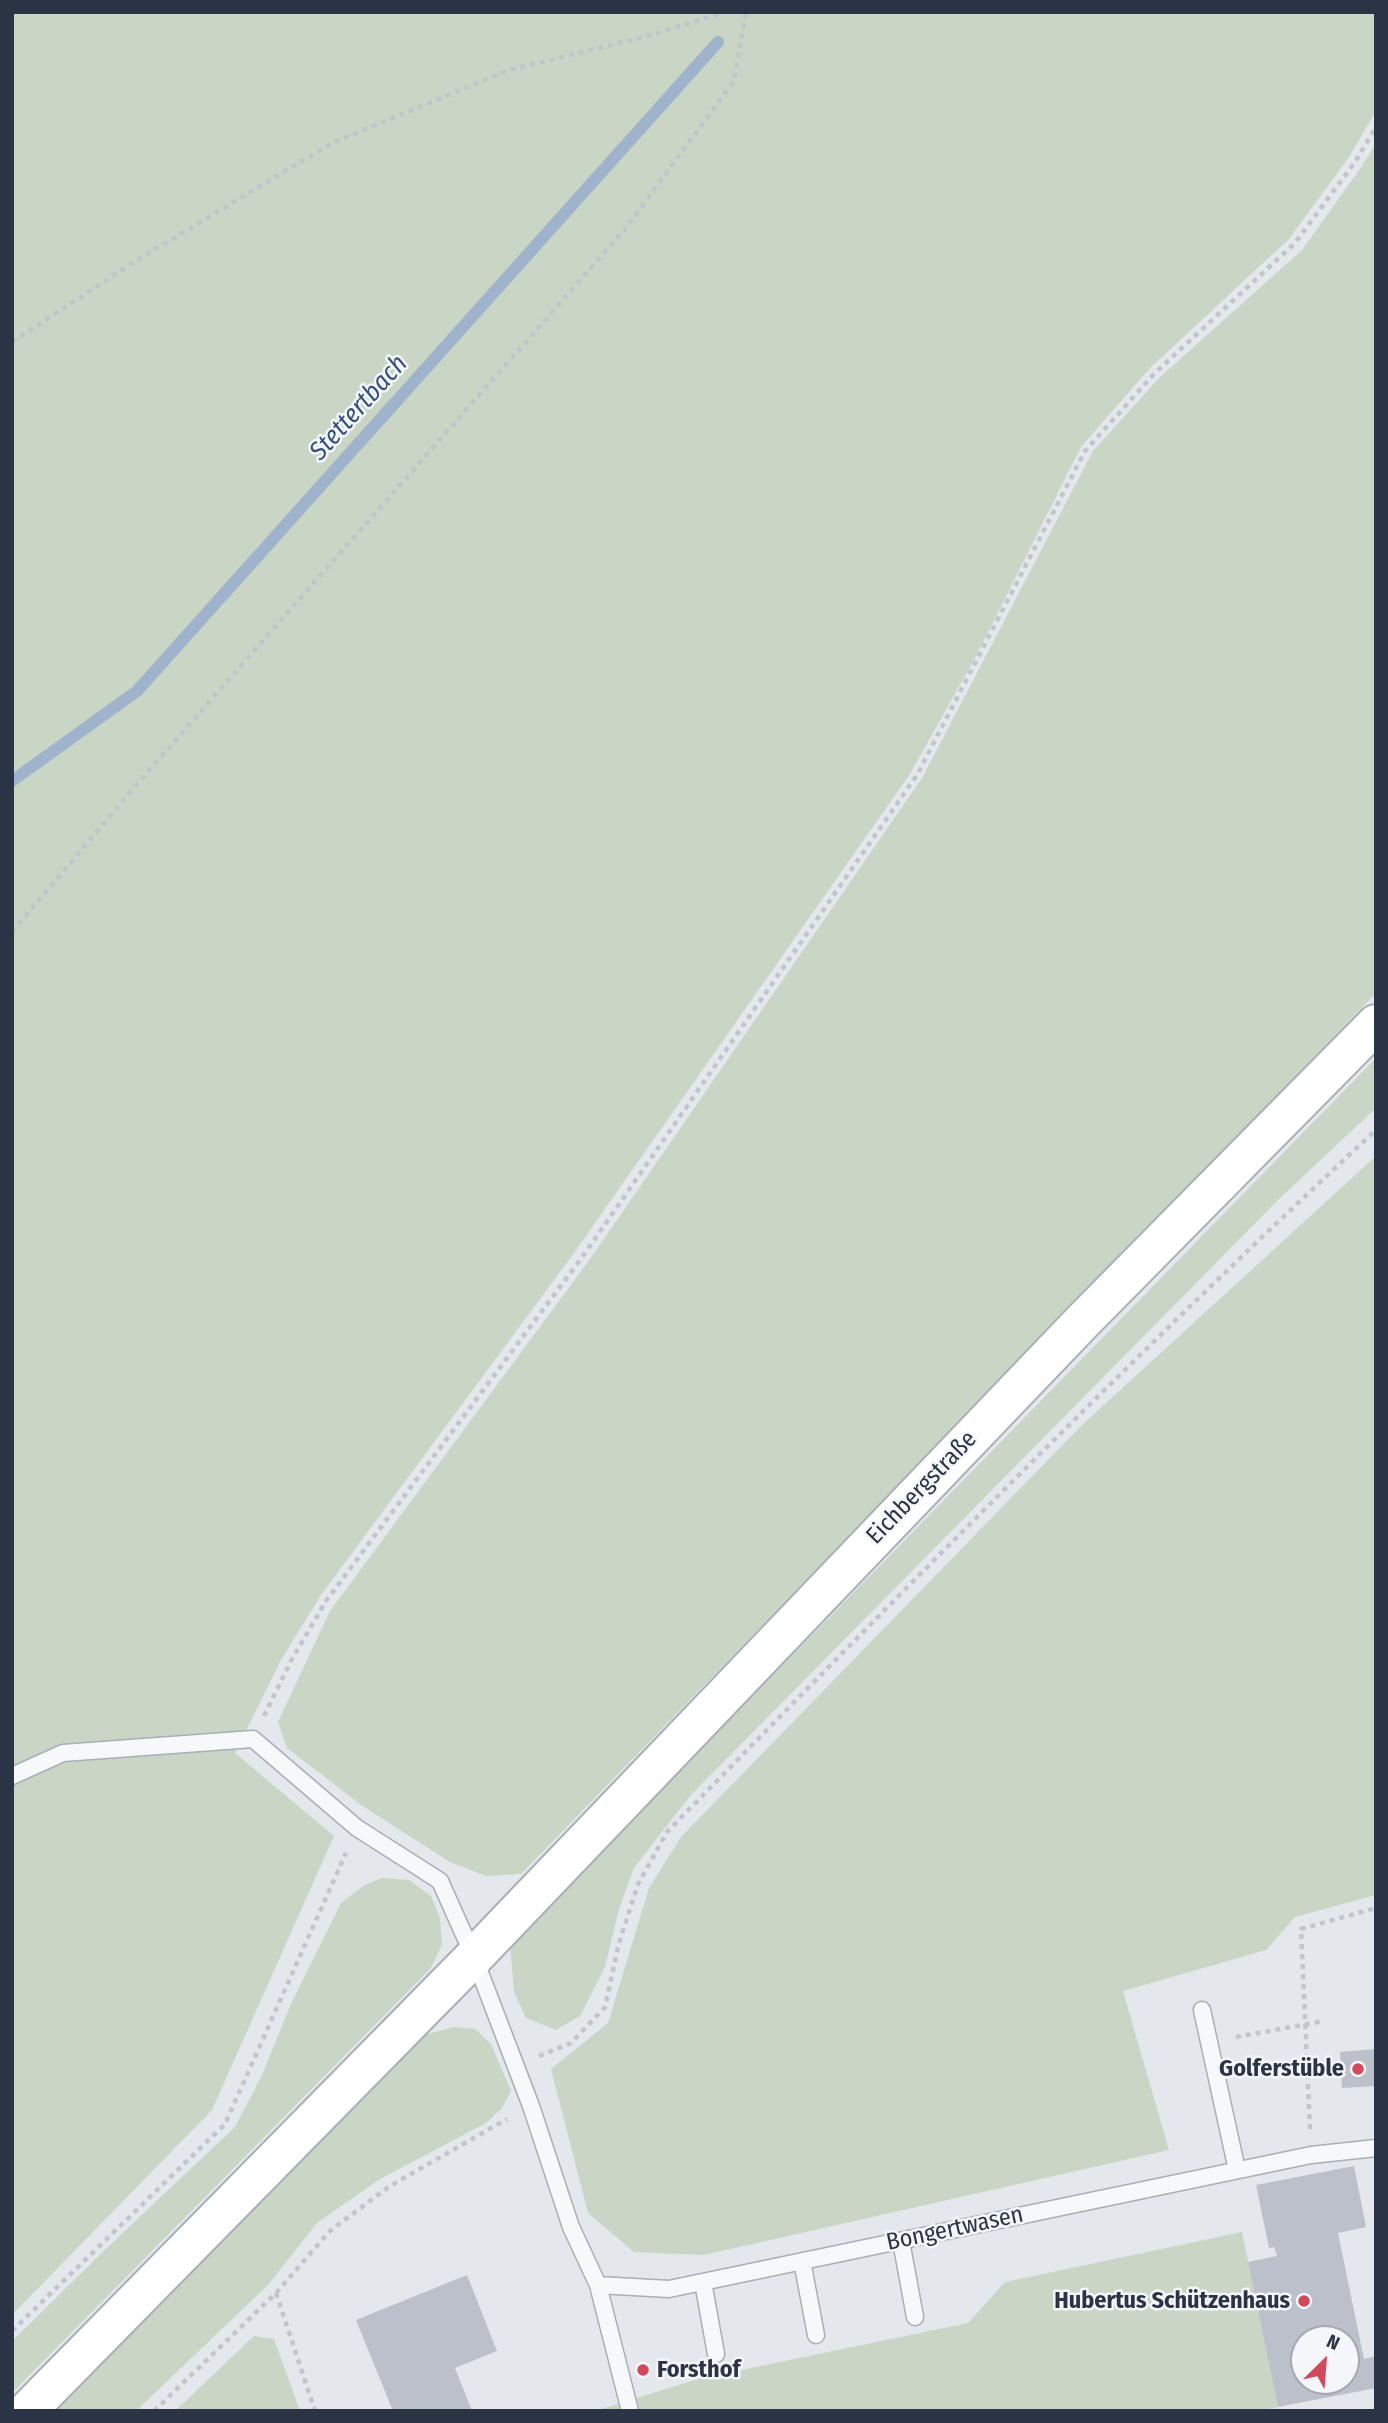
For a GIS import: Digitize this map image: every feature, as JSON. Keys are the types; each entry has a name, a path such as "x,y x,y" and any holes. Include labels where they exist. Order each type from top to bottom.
{"main road":[{"name":"Eichbergstraße","path":"27,2411 474,1957 1081,1322 1376,1024"}],"lane":[{"path":"12,1776 63,1753 253,1739 358,1828 440,1881 474,1957 531,2106 571,2227 597,2285 630,2411"},
{"path":"1202,2010 1237,2170"},
{"name":"Bongertwasen","path":"597,2285 669,2289 1311,2155 1376,2148"},
{"path":"901,2241 915,2317"},
{"path":"802,2261 816,2335"},
{"path":"703,2282 716,2354"}],"path":[{"path":"12,342 134,262 332,144 509,70 652,35 725,12"},
{"path":"12,932 137,784 625,229 734,81 746,12"},
{"path":"253,1739 292,1659 326,1601 583,1256 917,775 1085,451 1154,374 1295,243 1355,162 1376,127"},
{"path":"515,2065 570,2043 605,2007 619,1943 638,1884 667,1832 993,1499 1281,1218 1376,1130"},
{"path":"12,2331 225,2124 358,1828"},
{"path":"1311,2155 1301,1929 1376,1908"},
{"path":"1209,2042 1324,2021"},
{"path":"155,2411 276,2292 331,2231 390,2186 531,2106"},
{"path":"276,2292 315,2411"}],"green space":[{"path":"12,12 1376,12 1376,111 1349,157 1289,239 1150,368 1081,447 974,660 910,774 574,1253 321,1595 281,1660 235,1753 334,1836 212,2110 12,2315"},
{"path":"1376,143 1376,993 521,1874 486,1876 450,1862 361,1805 287,1748 278,1722 330,1611 590,1259 922,778 1093,451 1159,378 1302,250"},
{"path":"1376,1058 1376,1108 1279,1199 690,1796 634,1868 619,1909 605,1967 580,2016 556,2030 526,2018 514,1992 510,1944"},
{"path":"1376,1156 1376,1895 1295,1917 1266,1950 1123,1991 1169,2150 704,2255 634,2252 588,2213 551,2069 608,2023 649,1888 681,1837 1082,1425"},
{"path":"381,1878 409,1880 431,1896 440,1918 442,1944 431,1968 12,2393 12,2341 235,2127 262,2075 291,2004 341,1903 363,1886"},
{"path":"454,2027 475,2029 491,2044 511,2091 502,2108 486,2123 380,2179 317,2223 268,2285 136,2411 53,2411 415,2037"},
{"path":"1242,2232 1278,2407 1261,2411 595,2411 698,2379 968,2323 1005,2282"},
{"path":"254,2336 274,2339 300,2411 175,2411"}],"building":[{"name":"Golferstüble","path":"1376,2049 1376,2086 1342,2088 1340,2052"},
{"name":"Hubertus Schützenhaus","path":"1354,2166 1366,2227 1338,2233 1357,2325 1290,2325 1290,2395 1340,2395 1278,2407 1248,2262 1277,2256 1274,2247 1269,2248 1256,2185"},
{"path":"467,2275 497,2351 455,2368 472,2411 393,2411 356,2320"},
{"name":"Hubertus Schützenhaus","path":"1360,2340 1364,2359 1376,2356 1376,2388 1360,2391"}],"waterway":[{"name":"Stettertbach","path":"12,781 137,691 718,42"}],"place":[{"name":"Golferstüble","path":"1358,2069"},
{"name":"Hubertus Schützenhaus","path":"1304,2301"},
{"name":"Forsthof","path":"643,2370"}]}
